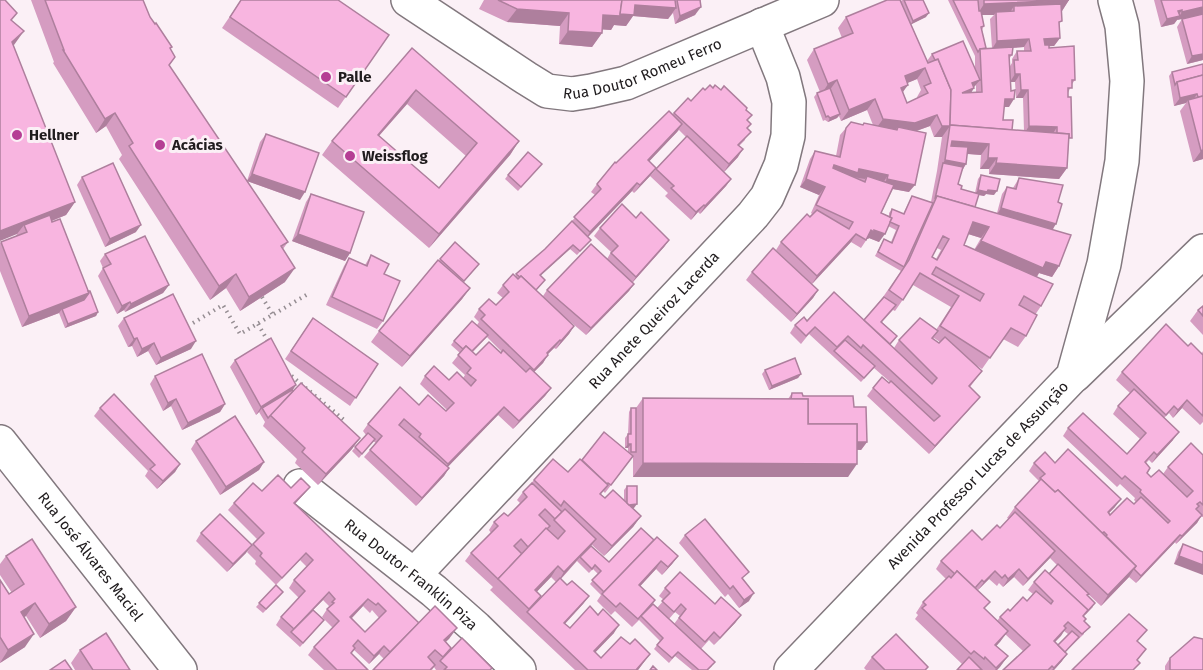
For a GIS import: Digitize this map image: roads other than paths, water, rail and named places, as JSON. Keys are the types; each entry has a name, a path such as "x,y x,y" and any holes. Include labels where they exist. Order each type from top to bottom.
{"street":[{"name":"Rua Doutor Romeu Ferro","path":"408,0 547,91 572,94 626,83 822,0"},
{"name":"Avenida Professor Lucas de Assunção","path":"791,670 1073,376 1104,264 1122,160 1127,81 1122,26 1115,0"},
{"name":"Rua Anete Queiroz Lacerda","path":"414,575 753,215 766,197 781,165 788,136 789,102 783,77 762,25"},
{"path":"1073,376 1203,250"},
{"name":"Rua José Álvares Maciel","path":"0,442 180,670"},
{"name":"Rua Doutor Franklin Piza","path":"300,486 414,575 476,628 519,670"}],"place":[{"name":"Palle","path":"326,77"},
{"name":"Hellner","path":"17,135"},
{"name":"Acácias","path":"160,145"},
{"name":"Weissflog","path":"350,156"}]}
